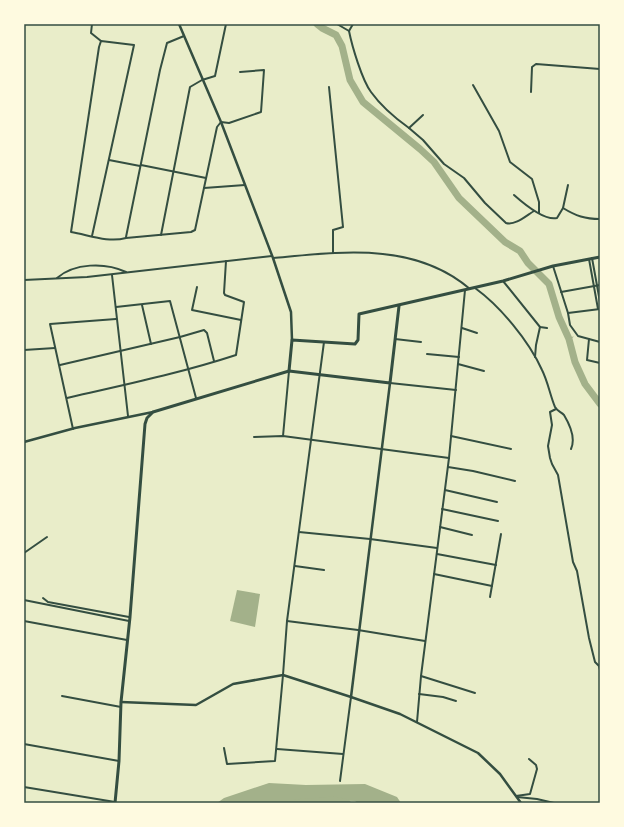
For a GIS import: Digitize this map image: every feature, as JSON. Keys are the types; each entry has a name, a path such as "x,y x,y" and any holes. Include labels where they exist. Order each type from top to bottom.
{"main road":[{"path":"289,371 292,340 357,343 360,314 503,281 553,266 600,257"},
{"path":"115,802 119,761 121,702 130,619 145,424 147,418 153,412 289,371 390,382 399,306"}],"street":[{"path":"54,24 60,24"},
{"path":"92,24 91,33 101,41 134,45 92,236"},
{"path":"179,24 246,184 291,312 292,340"},
{"path":"161,235 190,87 202,80 216,76 226,24"},
{"path":"337,24 349,31 357,60 370,91 387,110 423,140 444,164 464,178 506,223 514,223 534,210"},
{"path":"349,31 353,24"},
{"path":"126,238 140,165 167,43 184,36"},
{"path":"101,41 70,232 104,240 194,231 217,127 221,122"},
{"path":"531,92 532,67 536,64 600,69"},
{"path":"221,122 229,123 261,112 264,70 240,72"},
{"path":"473,85 498,131 510,162 532,180 539,202 539,213"},
{"path":"329,87 343,227 333,230 333,253"},
{"path":"409,128 424,115"},
{"path":"109,160 206,178"},
{"path":"204,188 246,184"},
{"path":"514,195 534,210 554,219 559,215 563,208 568,186"},
{"path":"563,208 584,218 600,219"},
{"path":"24,280 112,275 127,272 272,257 333,253 379,253 420,261 436,267 458,279 470,288"},
{"path":"591,258 600,302"},
{"path":"67,398 188,370 236,355 244,302 225,295 224,293 226,261"},
{"path":"57,278 63,273 99,264 116,267 127,272"},
{"path":"553,266 568,313 570,325 578,336 600,342"},
{"path":"112,275 128,416"},
{"path":"503,281 540,327 547,328"},
{"path":"561,292 597,286"},
{"path":"568,313 599,309 597,286"},
{"path":"197,287 192,310 241,320"},
{"path":"475,287 507,318 523,338 535,357 548,382 556,409 563,414 570,426 573,442 571,449"},
{"path":"417,722 425,641 450,458 464,290"},
{"path":"116,307 170,301 196,399"},
{"path":"142,305 151,344"},
{"path":"72,428 67,398 60,365 54,348 50,324 116,319"},
{"path":"535,357 540,327"},
{"path":"462,328 477,333"},
{"path":"60,365 204,330 207,333 214,362"},
{"path":"395,339 421,342"},
{"path":"588,339 587,360 600,363"},
{"path":"224,748 227,764 274,761 284,676 287,621 324,342"},
{"path":"24,350 54,348"},
{"path":"427,354 459,357"},
{"path":"458,364 484,372"},
{"path":"283,436 289,371"},
{"path":"340,781 390,382 456,390"},
{"path":"556,409 550,412 552,425 548,446 549,452 552,464 558,475 564,504 565,521 573,562 577,571 589,638 595,662 599,666 600,670"},
{"path":"24,442 72,428 153,412"},
{"path":"254,437 283,436 450,458"},
{"path":"451,436 511,449"},
{"path":"448,467 515,481"},
{"path":"445,490 498,502"},
{"path":"442,509 498,521"},
{"path":"440,527 472,535"},
{"path":"299,532 370,539 437,548"},
{"path":"490,597 502,534"},
{"path":"24,553 47,537"},
{"path":"437,554 496,565"},
{"path":"295,566 324,570"},
{"path":"434,574 492,586"},
{"path":"43,598 48,602 130,619"},
{"path":"24,600 130,619"},
{"path":"24,621 128,640"},
{"path":"287,621 358,630 425,641"},
{"path":"121,702 196,705 233,684 284,676 351,696 400,714 478,753 500,774 521,803"},
{"path":"421,676 475,693"},
{"path":"419,694 456,700"},
{"path":"62,696 121,707"},
{"path":"24,744 119,761"},
{"path":"276,749 344,754"},
{"path":"516,796 530,794 537,768 536,765 529,759"},
{"path":"24,787 115,802"},
{"path":"516,796 554,803"}],"shaded area":[{"path":"237,590 260,594 255,627 230,621"},
{"path":"269,783 306,785 365,784 397,797 401,803 358,803 355,801 316,800 292,803 217,803 224,798"}],"waterway":[{"path":"317,24 336,35 342,46 350,80 363,102 434,162 459,198 505,242 520,251 528,263 549,284 559,317 569,339 575,362 585,384 600,404"},
{"path":"569,339 573,337"},
{"path":"294,803 334,800 347,803"}]}
